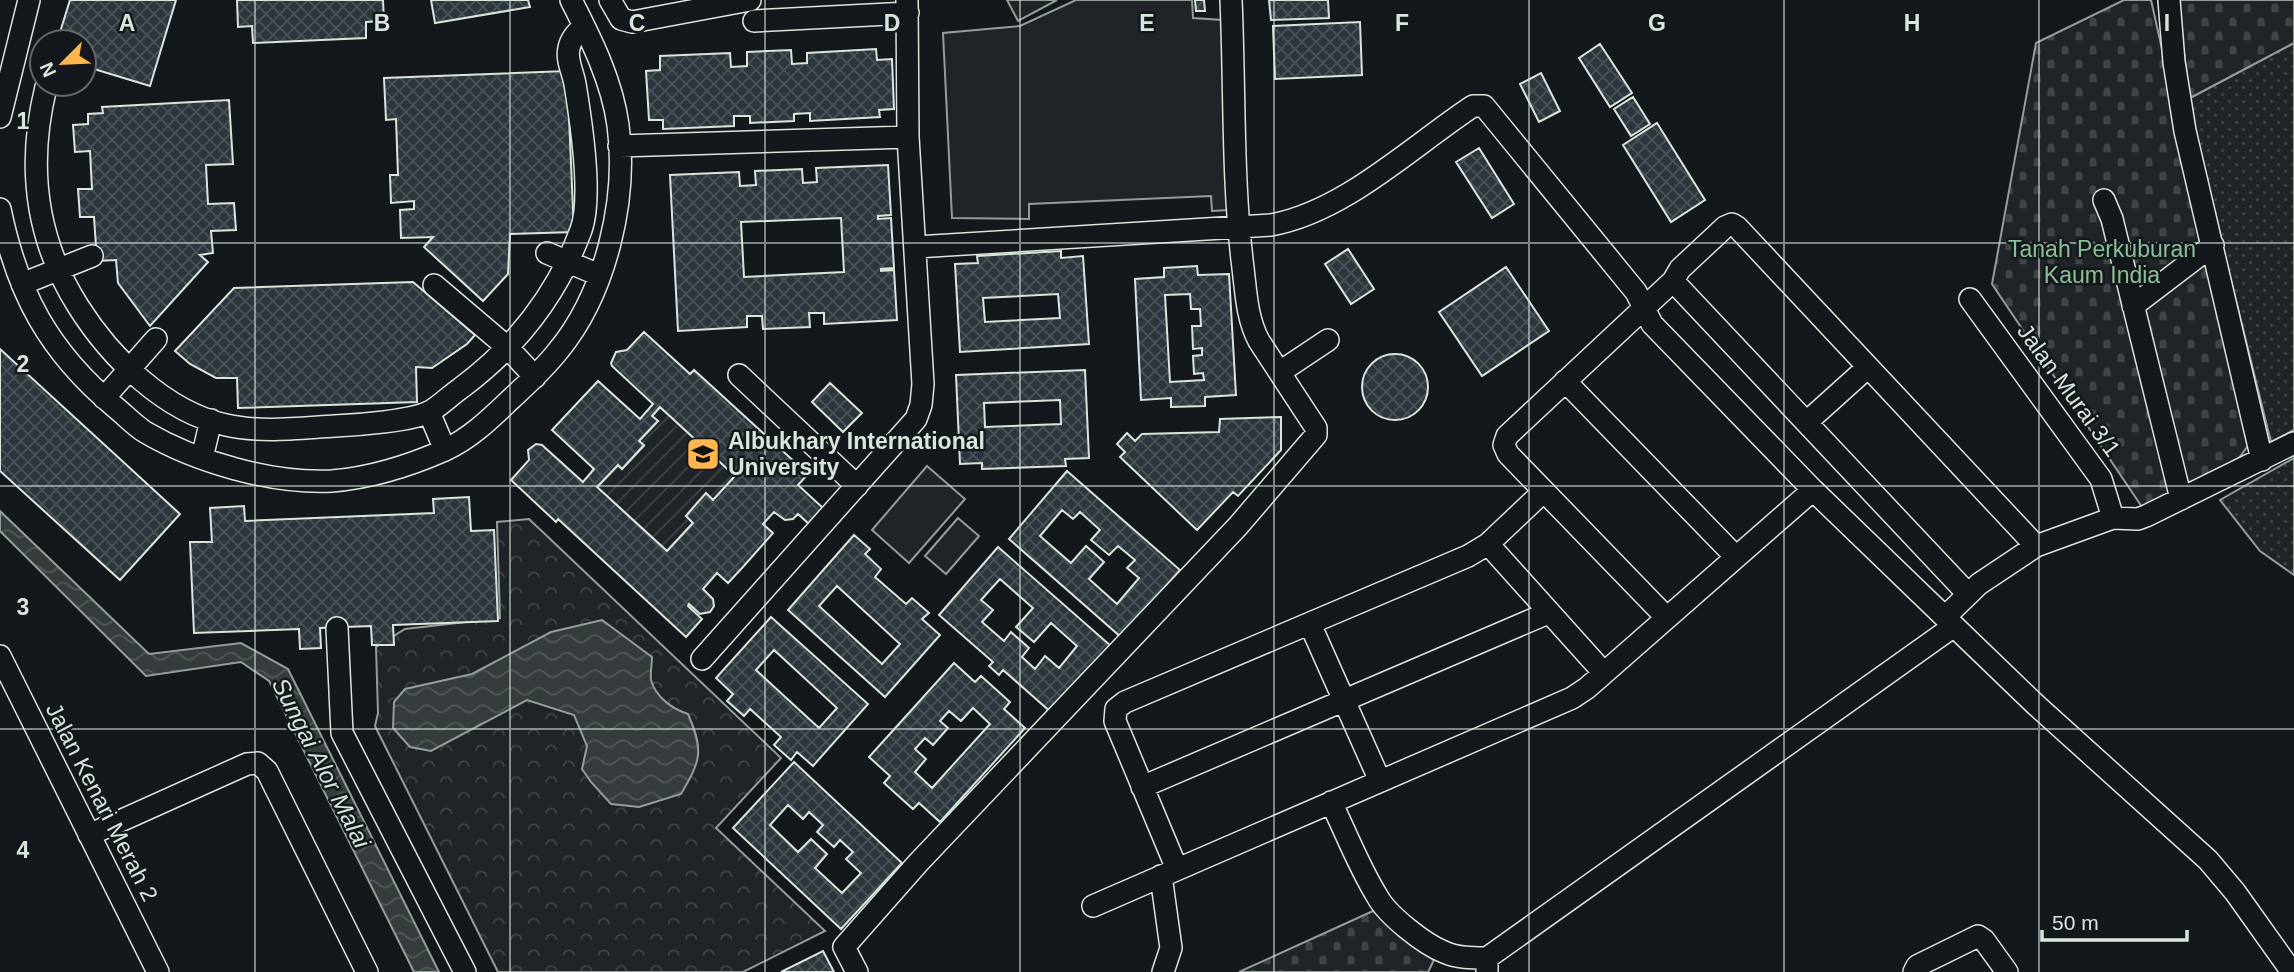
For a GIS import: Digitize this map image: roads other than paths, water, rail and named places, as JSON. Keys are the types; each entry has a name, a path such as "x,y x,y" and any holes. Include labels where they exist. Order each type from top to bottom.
{"street":[{"path":"0,117 29,0"},
{"path":"0,209 6,238 22,284 52,342 83,380 104,398 142,430 181,452 246,471 285,478 334,481 388,470 445,450 482,426 535,377 559,350 580,319 607,258 620,181 620,146 610,86 571,0"},
{"path":"610,0 617,15 626,21 664,8 752,10 907,6 908,137 923,384 921,405 916,419 702,659"},
{"path":"858,972 844,947 918,863 1238,526 1316,435 1316,428 1252,328 1238,227 1231,0"},
{"path":"2169,0 2174,62 2185,131 2262,460"},
{"path":"43,98 38,120 36,153 38,203 61,279 96,335 147,386 188,411 226,425 270,429 368,425 429,412 491,366 536,317 556,258 584,219 583,154 575,82 567,57 569,45 584,26"},
{"path":"916,247 1288,222 1328,207 1468,109 1478,104 1488,109 1636,292 1652,324 1813,490 2036,705 2208,860 2235,892 2289,971"},
{"path":"620,146 908,137"},
{"path":"2104,200 2112,219 2181,499"},
{"path":"1667,618 1508,454 1504,445 1507,436 1673,281 1680,269 1724,227 1734,225 2036,547"},
{"path":"2133,306 2213,245"},
{"path":"22,284 92,256"},
{"path":"556,258 599,275"},
{"path":"1673,281 1808,421 1968,594"},
{"path":"435,285 507,347 535,377"},
{"name":"Jalan Murai 3/1","path":"1970,299 2101,479 2113,518"},
{"path":"104,398 156,339"},
{"path":"1280,373 1328,340"},
{"path":"1808,421 1868,366"},
{"path":"739,375 857,486"},
{"path":"1565,381 1736,557"},
{"path":"429,412 445,450"},
{"path":"202,458 212,420"},
{"path":"1331,802 1378,898 1392,914 1433,947 1487,965 1949,621 1968,594 2036,547 2113,518 2138,519 2294,443"},
{"path":"1093,906 1572,698 1813,490"},
{"path":"1163,970 1171,948 1169,873 1142,787 1115,721 1116,709 1125,702 1468,556 1488,544 1544,491"},
{"path":"1488,544 1604,673"},
{"path":"1142,787 1548,613"},
{"path":"1310,624 1380,781"},
{"path":"337,628 342,733 465,972"},
{"name":"Jalan Kenari Merah 2","path":"0,656 158,972"},
{"path":"89,835 247,764 258,764 267,771 367,972"},
{"path":"1914,972 1917,966 1978,936 1984,940 2007,972"}],"water":[{"name":"Sungai Alor Malai","path":"0,511 149,654 241,643 288,669 439,972 414,972 269,681 241,662 146,676 0,531"},
{"path":"602,620 652,657 653,686 671,706 688,714 696,737 698,755 693,772 681,794 639,807 611,804 582,769 587,746 574,715 527,700 431,751 410,747 393,728 394,702 405,689 472,674 551,632"}],"place":[{"name":"Albukhary International University","path":"703,454"}],"park label":[{"name":"Tanah Perkuburan Kaum India","path":"2102,262"}]}
